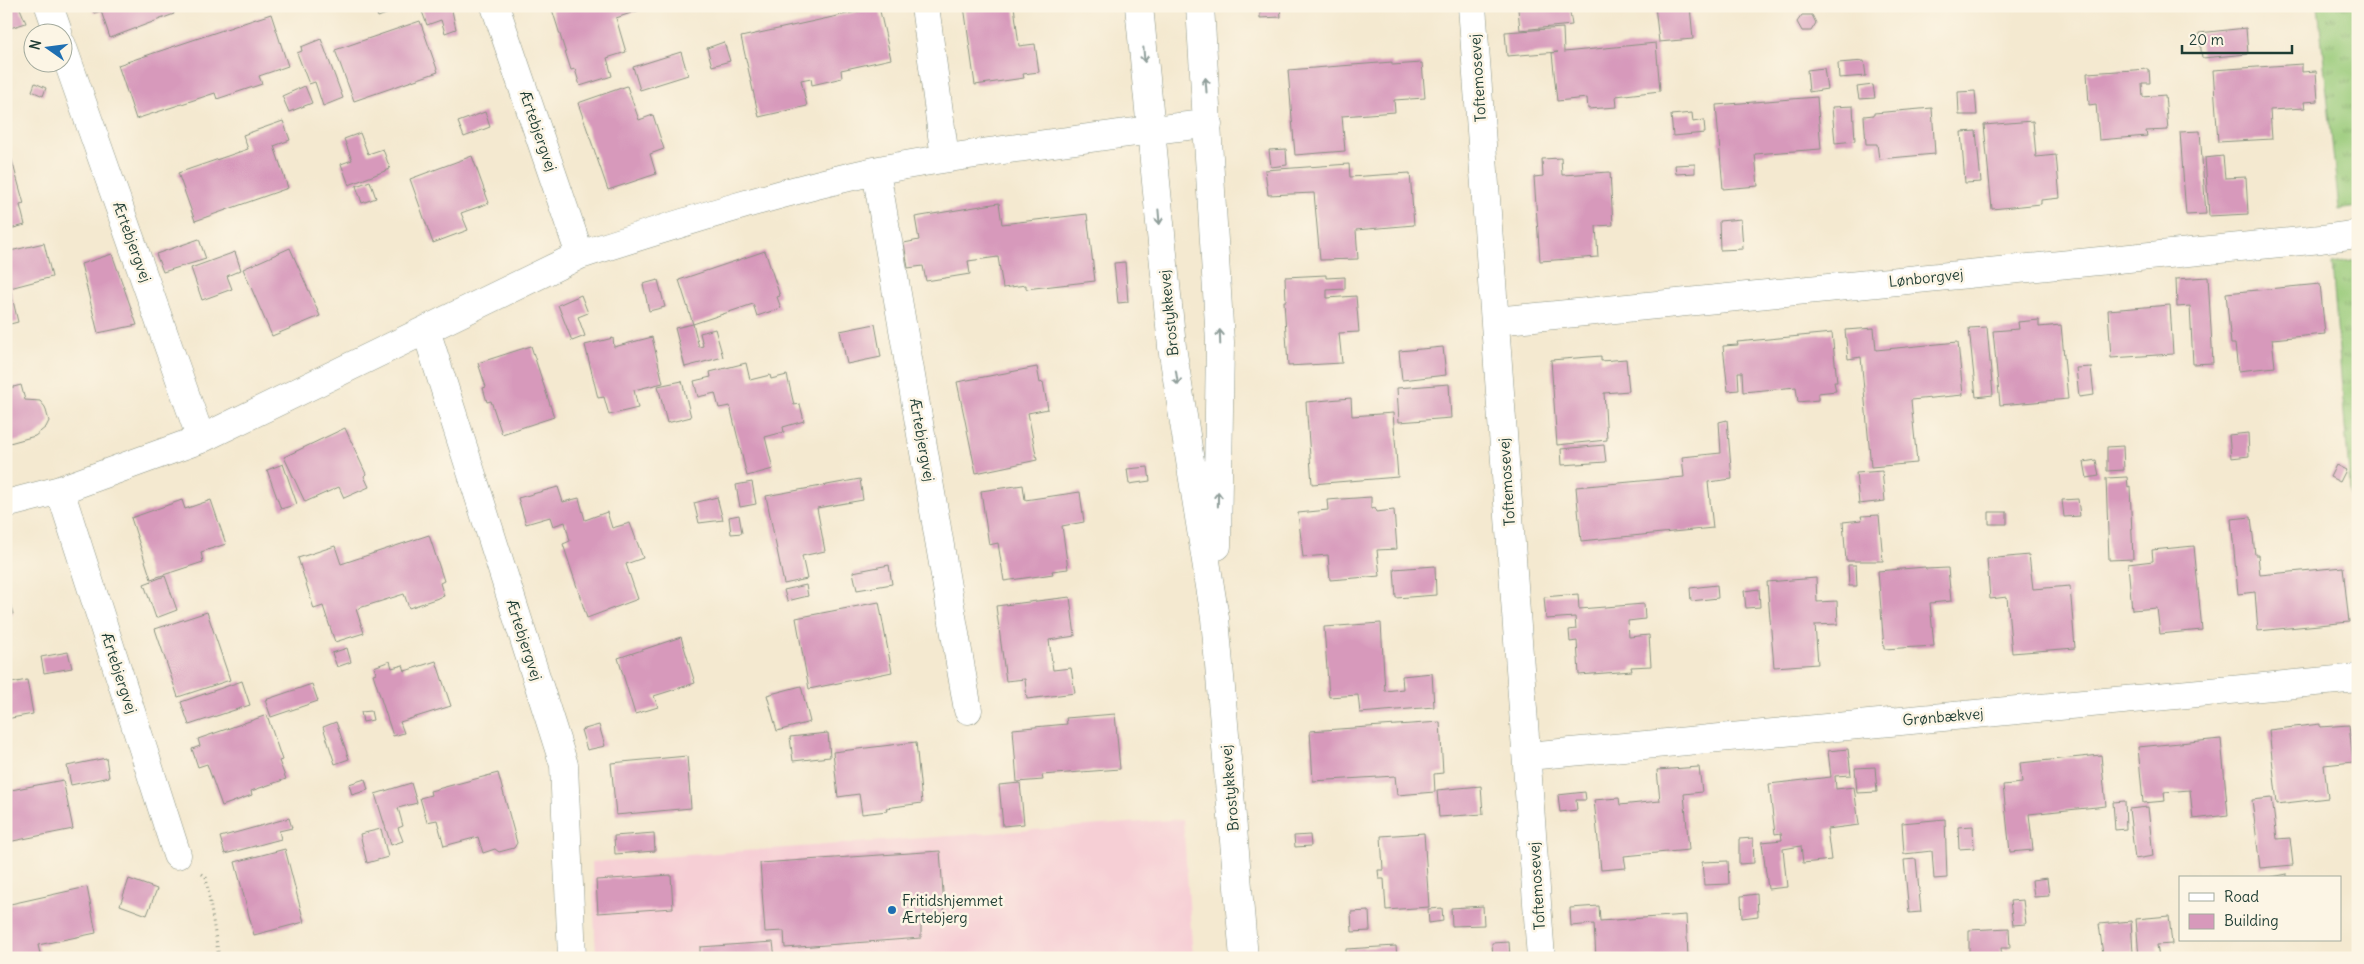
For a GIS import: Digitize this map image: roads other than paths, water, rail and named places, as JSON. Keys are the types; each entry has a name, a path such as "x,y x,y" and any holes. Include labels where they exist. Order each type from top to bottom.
{"street":[{"path":"49,6 55,22"},
{"name":"Ærtebjergvej","path":"495,6 580,255"},
{"path":"924,6 945,158"},
{"name":"Brostykkevej","path":"1139,6 1172,347 1215,618 1244,958"},
{"name":"Brostykkevej","path":"1200,6 1220,342 1215,618"},
{"name":"Toftemosevej","path":"1472,6 1542,958"},
{"name":"Ærtebjergvej","path":"72,72 201,439"},
{"path":"6,504 60,490 201,439 580,255 741,204 876,171 945,158 1151,129 1208,124"},
{"name":"Ærtebjergvej","path":"876,171 968,710"},
{"name":"Lønborgvej","path":"1495,321 2358,234"},
{"name":"Ærtebjergvej","path":"426,330 564,765 572,958"},
{"name":"Ærtebjergvej","path":"60,490 177,855"},
{"name":"Grønbækvej","path":"1528,756 2358,678"}],"place":[{"name":"Fritidshjemmet Ærtebjerg","path":"892,910"}]}
